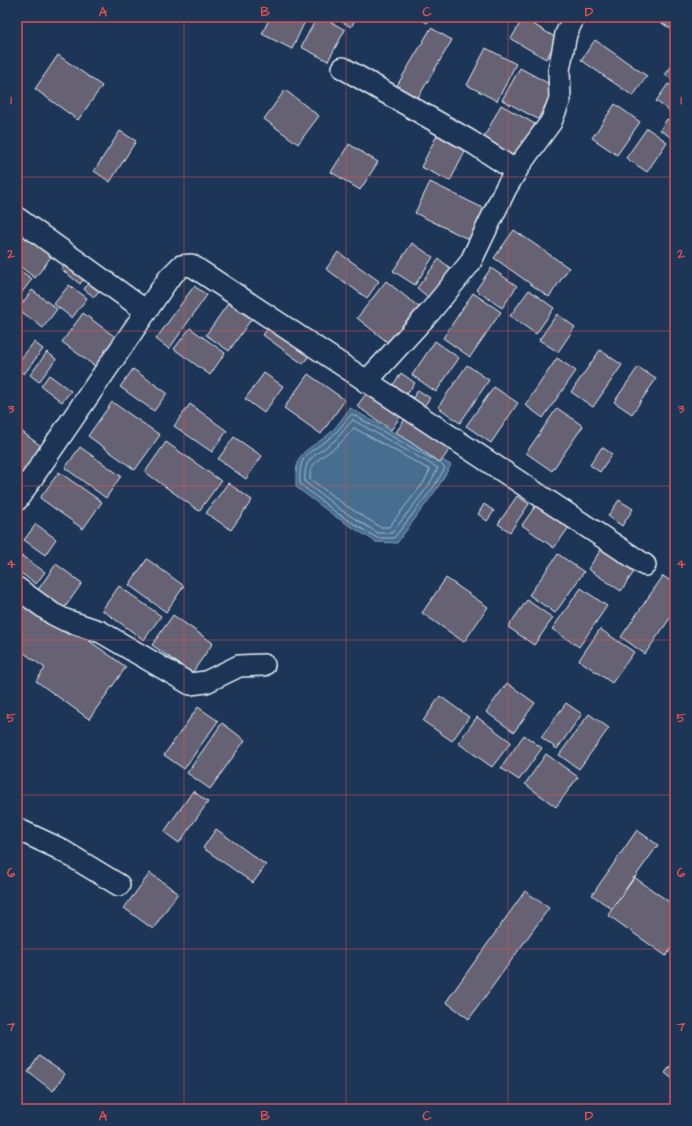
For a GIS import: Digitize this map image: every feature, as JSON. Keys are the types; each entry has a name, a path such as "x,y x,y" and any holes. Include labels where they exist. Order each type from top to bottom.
{"street":[{"path":"366,382 430,312 470,263 496,206 516,170 551,122 560,99 559,70 566,34 574,17"},
{"path":"343,68 470,141 516,170"},
{"path":"17,218 146,311"},
{"path":"17,500 169,278 181,266 191,265 645,565"},
{"path":"17,588 53,614 65,620 100,632 190,684 206,682 239,666 264,665"},
{"path":"17,828 58,848 118,885"}],"water":[{"path":"350,408 451,465 436,490 397,543 376,542 336,517 296,487 297,466 302,454 328,435 337,426"}],"building":[{"path":"270,17 307,17 292,49 262,34"},
{"path":"317,17 322,17 345,30 328,61 301,47"},
{"path":"334,17 357,17 351,27"},
{"path":"418,17 432,17 427,23"},
{"path":"653,17 675,17 675,32"},
{"path":"523,18 558,39 546,59 511,39"},
{"path":"431,28 452,40 416,101 395,89"},
{"path":"595,40 647,76 633,96 581,60"},
{"path":"486,48 516,64 497,101 467,85"},
{"path":"58,55 102,86 78,120 35,89"},
{"path":"675,61 675,82 665,75"},
{"path":"520,68 555,87 538,119 502,100"},
{"path":"668,84 675,88 675,115 656,101"},
{"path":"285,90 319,116 298,144 264,119"},
{"path":"615,104 640,122 617,155 592,138"},
{"path":"501,105 535,124 516,159 482,141"},
{"path":"667,119 675,125 675,133 672,138 660,130"},
{"path":"647,128 667,142 647,172 626,158"},
{"path":"440,129 469,144 450,181 421,167"},
{"path":"120,131 136,141 110,182 94,171"},
{"path":"349,144 378,162 360,190 331,172"},
{"path":"430,182 487,210 472,241 415,213"},
{"path":"29,228 57,249 35,278 17,264 17,243"},
{"path":"514,230 569,268 549,297 494,258"},
{"path":"412,243 433,257 415,285 393,271"},
{"path":"338,252 379,281 367,298 326,269"},
{"path":"68,259 88,273 80,284 61,269"},
{"path":"439,259 455,272 433,301 417,288"},
{"path":"17,268 32,279 20,295 17,293"},
{"path":"491,268 517,286 502,308 476,290"},
{"path":"92,278 103,286 94,297 84,289"},
{"path":"386,281 424,311 395,348 357,318"},
{"path":"69,285 87,298 72,318 54,304"},
{"path":"194,286 207,295 169,349 156,339"},
{"path":"32,290 57,309 43,328 18,309"},
{"path":"529,290 554,308 536,334 510,316"},
{"path":"473,293 501,312 470,357 443,338"},
{"path":"229,302 252,318 229,351 206,335"},
{"path":"83,313 122,342 100,370 62,342"},
{"path":"557,314 575,327 558,352 539,340"},
{"path":"270,325 310,354 303,364 263,335"},
{"path":"190,328 225,353 210,375 174,349"},
{"path":"435,341 459,358 436,392 412,375"},
{"path":"34,342 43,349 24,374 17,369 17,364"},
{"path":"600,350 622,365 593,407 571,392"},
{"path":"47,352 56,359 39,382 30,375"},
{"path":"557,358 576,371 543,418 525,405"},
{"path":"467,365 489,380 460,423 438,407"},
{"path":"638,367 656,379 632,414 614,402"},
{"path":"133,369 167,393 154,411 120,387"},
{"path":"264,373 283,386 264,413 245,399"},
{"path":"401,373 415,383 407,394 393,385"},
{"path":"308,374 345,400 321,434 284,408"},
{"path":"49,375 71,391 62,402 41,386"},
{"path":"494,387 518,403 491,443 466,426"},
{"path":"418,390 430,398 422,409 411,401"},
{"path":"368,391 402,414 391,430 357,406"},
{"path":"112,402 160,435 135,470 88,436"},
{"path":"190,404 227,431 212,452 174,426"},
{"path":"557,408 583,426 552,471 526,453"},
{"path":"408,415 452,446 440,463 396,432"},
{"path":"17,428 45,449 22,479 17,475"},
{"path":"234,437 262,456 246,479 218,459"},
{"path":"166,442 221,481 199,511 145,472"},
{"path":"80,447 121,476 106,498 65,468"},
{"path":"602,447 612,454 600,472 590,465"},
{"path":"59,472 102,502 83,529 40,498"},
{"path":"228,483 252,500 231,530 206,513"},
{"path":"517,496 529,504 510,532 498,524"},
{"path":"619,500 633,509 622,526 608,516"},
{"path":"539,501 572,523 554,548 522,525"},
{"path":"484,504 494,511 487,521 478,514"},
{"path":"36,524 56,539 45,555 24,540"},
{"path":"604,545 637,567 621,591 588,569"},
{"path":"558,554 584,572 555,613 529,595"},
{"path":"22,556 45,572 36,584 17,570 17,563"},
{"path":"147,559 184,586 166,612 129,585"},
{"path":"56,564 82,583 61,613 35,594"},
{"path":"663,576 675,584 675,611 645,654 621,637"},
{"path":"446,578 488,607 464,642 422,613"},
{"path":"119,586 161,616 144,640 102,610"},
{"path":"581,588 607,606 579,647 552,629"},
{"path":"17,598 69,635 74,630 126,667 89,719 36,681 45,668 17,648"},
{"path":"527,600 553,618 534,645 508,627"},
{"path":"173,615 213,643 192,673 152,645"},
{"path":"600,629 634,652 612,683 579,660"},
{"path":"507,683 535,703 514,732 486,712"},
{"path":"440,696 469,717 452,741 423,721"},
{"path":"566,703 582,714 557,749 541,737"},
{"path":"198,707 218,721 184,769 164,755"},
{"path":"589,714 609,728 579,769 559,755"},
{"path":"477,717 511,742 492,767 458,743"},
{"path":"222,723 245,740 210,789 187,773"},
{"path":"524,735 542,748 519,780 501,768"},
{"path":"546,754 578,777 556,807 525,784"},
{"path":"193,791 208,802 179,843 164,832"},
{"path":"216,829 266,865 253,883 203,848"},
{"path":"637,830 658,845 612,909 592,895"},
{"path":"150,873 178,893 153,929 124,908"},
{"path":"634,877 675,906 675,943 666,956 608,915"},
{"path":"525,891 549,908 469,1019 446,1002"},
{"path":"39,1056 65,1074 53,1091 28,1072"},
{"path":"675,1060 675,1081 665,1073"}]}
